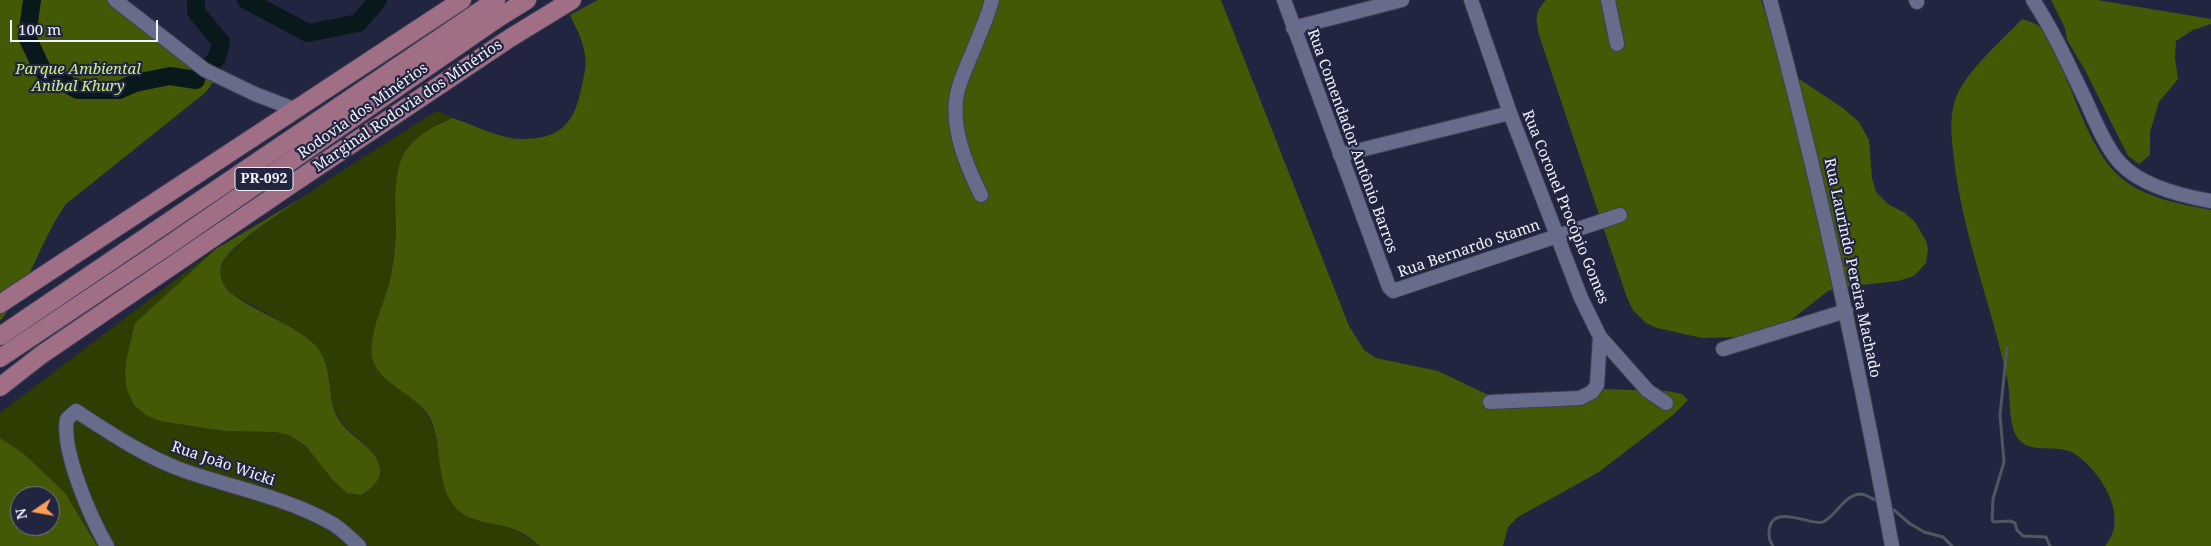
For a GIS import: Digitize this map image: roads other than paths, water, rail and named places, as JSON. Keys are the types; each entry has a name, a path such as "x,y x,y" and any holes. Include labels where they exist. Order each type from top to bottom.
{"main road":[{"path":"0,304 462,0"},
{"name":"Rodovia dos Minérios","path":"0,336 496,0"},
{"name":"Rodovia dos Minérios","path":"0,358 172,243 498,18 527,0"},
{"name":"Marginal Rodovia dos Minérios","path":"0,387 41,355 510,38 572,0"},
{"path":"94,243 186,210"},
{"path":"104,313 172,243"}],"street":[{"path":"115,0 205,70 255,94 294,109"},
{"path":"981,195 968,168 959,139 956,105 959,84 984,29 992,0"},
{"name":"Rua Comendador Antônio Barros","path":"1284,0 1389,287 1393,291"},
{"path":"1294,28 1402,0"},
{"name":"Rua Coronel Procópio Gomes","path":"1471,0 1510,113 1581,298 1600,337 1648,391 1666,403"},
{"path":"1608,0 1617,44"},
{"name":"Rua Laurindo Pereira Machado","path":"1770,0 1818,185 1846,311 1892,546"},
{"path":"2033,0 2052,29 2097,126 2121,164 2152,185 2188,197 2211,201"},
{"path":"1340,155 1510,113"},
{"name":"Rua Bernardo Stamn","path":"1393,291 1620,215"},
{"path":"1723,349 1846,311"},
{"path":"1490,402 1580,398 1592,392 1597,385 1600,337"},
{"name":"Rua João Wicki","path":"107,546 73,469 67,446 67,420 76,411 131,446 181,470 277,499 308,511 335,525 360,546"}],"waterway":[{"path":"32,0 27,37 43,71 78,90 119,90 135,83 170,76 196,80"},
{"path":"196,0 196,12 221,42 217,58 210,65"},
{"path":"246,0 308,33 358,23 378,0"},
{"path":"2007,348 2000,415 2004,462 1993,499 1992,520 1994,522 2010,521 2015,523 2017,530 2023,536 2046,537 2050,546"},
{"path":"1773,546 1769,535 1771,524 1775,518 1783,516 1792,517 1817,523 1828,519 1854,495 1863,494 1879,501"},
{"path":"1894,510 1909,523 1924,532 1943,537 1952,546"}],"park label":[{"name":"Parque Ambiental Anibal Khury","path":"78,78"}]}
